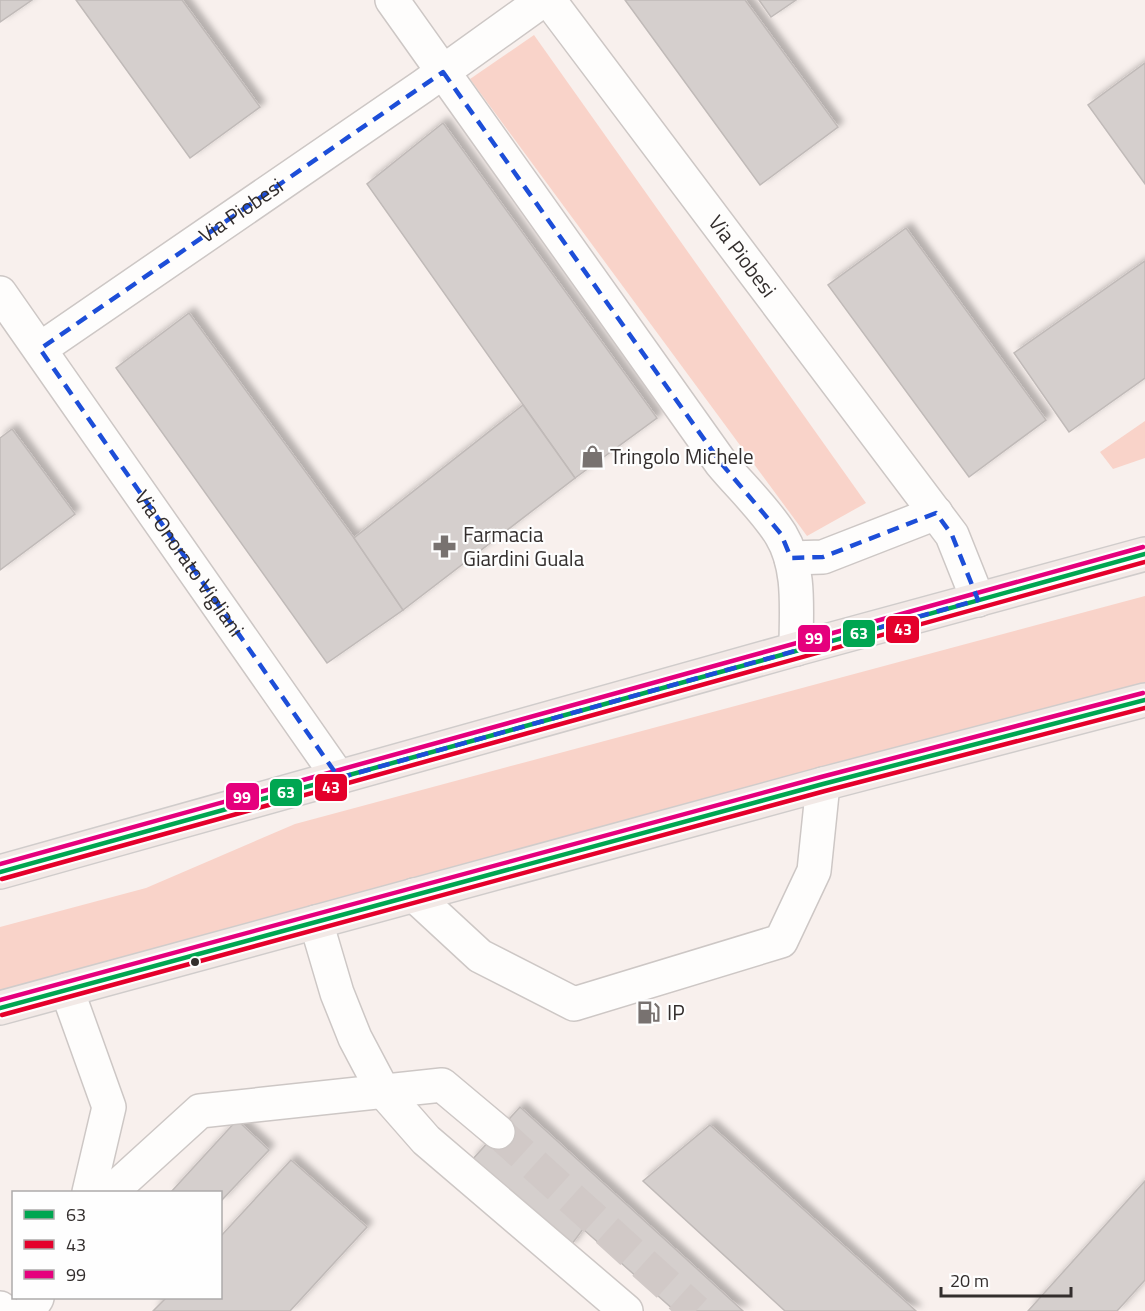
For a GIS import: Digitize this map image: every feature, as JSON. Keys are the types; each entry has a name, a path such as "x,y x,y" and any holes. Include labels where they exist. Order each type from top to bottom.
{"main road":[{"path":"0,872 796,649 1145,554"},
{"path":"0,1008 823,784 1145,700"}],"street":[{"path":"392,0 721,464 781,534 791,558 797,597 796,649"},
{"name":"Via Piobesi","path":"40,349 443,72 543,0"},
{"name":"Via Piobesi","path":"549,0 952,535 978,600"},
{"name":"Via Onorato Vigliani","path":"0,293 339,778"},
{"path":"791,558 823,557 936,513"},
{"path":"414,895 480,956 574,1004 781,941 814,871 823,784"},
{"path":"316,922 337,993 356,1038 383,1091 426,1140 626,1311"},
{"path":"67,990 109,1107 89,1191"},
{"path":"112,1191 200,1111 442,1085 498,1132"},
{"path":"0,1308 4,1311"}],"highlighted area":[{"path":"443,72 721,463 781,534 791,558 823,557 936,513 952,535 978,600 339,778 40,349"}],"shaded area":[{"path":"534,35 866,503 807,536 470,79"},
{"path":"1145,421 1145,458 1113,469 1100,452"},
{"path":"1145,596 1145,685 0,993 0,927 146,888 295,824"}],"building":[{"path":"0,0 32,0 0,22"},
{"path":"76,0 182,0 260,107 190,158"},
{"path":"625,0 745,0 838,127 760,185"},
{"path":"759,0 796,0 771,17"},
{"path":"1145,63 1145,184 1088,105"},
{"path":"443,123 657,418 575,478 367,184"},
{"path":"906,228 1046,420 969,477 828,285"},
{"path":"1145,261 1145,378 1069,432 1014,353"},
{"path":"189,313 354,538 403,610 327,663 116,368"},
{"path":"523,405 575,478 403,610 354,538"},
{"path":"12,429 75,514 0,570 0,438"},
{"path":"520,1107 743,1311 675,1311 583,1229 569,1248 471,1161"},
{"path":"237,1120 269,1150 222,1200 222,1191 172,1191"},
{"path":"710,1125 916,1311 785,1311 643,1181"},
{"path":"291,1160 367,1227 290,1311 153,1311 165,1299 222,1299 222,1235"},
{"path":"1145,1181 1145,1280 1117,1311 1028,1311"}],"tunnel":[{"path":"498,1132 696,1311"}],"transit line":[{"name":"99","path":"0,864 1143,547"},
{"name":"63","path":"0,872 1145,554"},
{"name":"43","path":"2,879 1145,562"},
{"name":"99","path":"0,1000 821,777 1143,693"},
{"name":"63","path":"0,1008 823,784 1145,700"},
{"name":"43","path":"2,1015 825,791 1145,708"}],"place":[{"name":"Tringolo Michele","path":"592,457"},
{"name":"Farmacia Giardini Guala","path":"445,547"},
{"name":"IP","path":"649,1013"}]}
